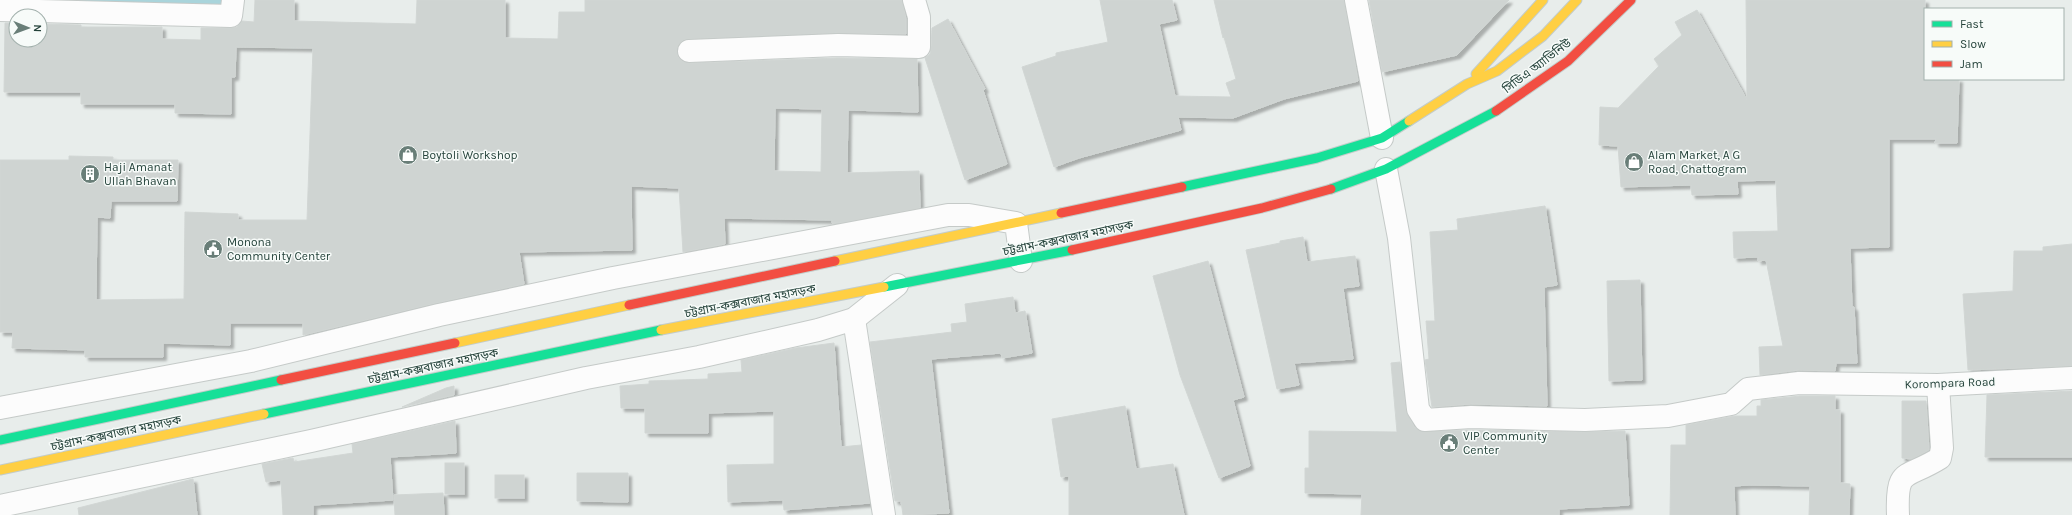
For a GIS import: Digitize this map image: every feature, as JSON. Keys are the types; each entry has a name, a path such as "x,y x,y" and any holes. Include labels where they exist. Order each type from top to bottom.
{"highway":[{"path":"1467,84 1543,0"},
{"path":"1467,84 1497,70 1543,36 1578,0"},
{"name":"সিডিএ অ্যাভিনিউ","path":"1490,114 1527,91 1568,61 1631,0"},
{"path":"1490,114 1537,71"},
{"name":"চট্টগ্রাম-কক্সবাজার মহাসড়ক","path":"0,440 1317,158 1382,138 1467,84"},
{"name":"চট্টগ্রাম-কক্সবাজার মহাসড়ক","path":"0,470 620,339 1021,261 1262,208 1335,188 1386,169 1490,114"}],"street":[{"path":"0,10 231,16 233,0"},
{"path":"689,51 838,45 918,47 919,17 914,0"},
{"path":"1356,0 1382,138"},
{"name":"Korompara Road","path":"1386,169 1399,238 1418,409 1426,420 1471,417 1584,420 1668,416 1731,404 1748,389 1799,383 1828,385 1938,385 2072,378"},
{"path":"0,408 251,361 439,315 613,278 940,217 969,215 1016,223 1021,261"},
{"path":"0,506 304,442 586,378 707,356 818,330 854,319 897,285"},
{"path":"854,319 884,515"},
{"path":"1898,515 1897,491 1900,481 1906,475 1940,458 1942,448 1938,385"}],"water":[{"path":"60,0 228,0 227,6"}],"building":[{"path":"255,0 294,0 294,21 416,24 417,0 505,0 505,38 558,39 559,12 585,12 585,0 902,0 906,19 906,34 838,33 688,39 683,40 678,45 677,52 678,57 683,62 690,63 838,58 917,59 918,112 848,110 847,173 919,171 920,208 840,223 832,223 832,220 724,218 725,244 683,252 679,188 631,186 632,250 519,252 524,284 436,303 303,335 303,323 230,323 230,345 163,343 163,357 85,357 85,350 12,348 13,332 0,332 0,160 69,160 69,156 113,157 113,160 178,160 177,201 111,201 110,218 97,217 96,300 184,299 185,212 238,214 238,220 307,220 313,48 236,47 235,77 231,77 231,114 175,113 175,104 81,104 81,92 4,92 5,23 8,23 8,48 48,48 48,24 81,25 81,27 162,27 162,39 201,40 201,28 237,27 242,21 254,22","holes":["775,108 822,109 821,172 774,171"]},
{"path":"1100,0 1172,0 1177,20 1159,24 1175,96 1231,97 1226,83 1236,79 1224,37 1223,38 1214,0 1344,0 1358,81 1284,99 1233,118 1178,117 1181,130 1079,158 1054,167 1022,67 1056,56 1056,53 1108,42"},
{"path":"1369,0 1509,0 1457,55 1382,72"},
{"path":"1746,0 1925,0 1924,80 1959,80 1957,143 1935,143 1936,139 1889,139 1889,247 1850,248 1852,307 1854,307 1857,363 1836,363 1835,371 1799,370 1760,375 1759,347 1783,346 1766,260 1758,261 1758,257 1734,258 1733,232 1778,231 1776,180 1737,181 1738,194 1692,195 1691,185 1621,187 1618,146 1599,145 1600,107 1618,108 1659,66 1654,59 1682,35 1675,22 1697,10 1747,100"},
{"path":"948,19 985,89 983,90 1007,164 965,180 925,58 930,54 932,28"},
{"path":"1545,206 1557,285 1544,287 1547,406 1471,404 1432,407 1425,360 1429,359 1426,321 1435,321 1430,232 1458,230 1457,219"},
{"path":"1303,237 1307,262 1355,256 1359,286 1343,288 1353,359 1294,363 1299,385 1277,389 1246,250 1280,243 1280,241"},
{"path":"2072,244 2072,366 1968,370 1963,294 2013,291 2014,251 2043,251 2043,247"},
{"path":"1208,261 1244,397 1233,400 1250,466 1219,478 1180,375 1153,276"},
{"path":"1640,280 1642,380 1609,381 1607,281"},
{"path":"1013,297 1015,313 1025,311 1032,353 1002,358 1001,353 931,359 949,513 903,515 901,501 895,501 870,342 952,332 951,324 967,322 965,304"},
{"path":"834,343 841,447 861,445 870,503 784,510 783,500 728,502 727,465 774,464 774,411 708,413 708,433 645,433 645,408 621,408 620,386 649,384 649,381 708,379 708,374 742,372 741,360 796,348"},
{"path":"1400,362 1406,411 1414,427 1420,431 1625,431 1629,505 1559,509 1559,515 1361,515 1362,494 1305,493 1305,468 1309,468 1309,431 1397,432 1391,363"},
{"path":"454,386 454,395 402,407 446,388"},
{"path":"2072,391 2072,457 1985,457 1987,395"},
{"path":"1800,396 1835,396 1835,410 1840,410 1840,483 1850,484 1849,515 1809,515 1810,486 1749,485 1734,486 1735,515 1670,515 1671,445 1686,445 1686,425 1735,416 1757,416 1757,406 1761,406 1761,400"},
{"path":"1902,401 1926,401 1929,450 1912,459 1902,458"},
{"path":"1125,406 1136,469 1173,464 1184,515 1069,515 1069,476 1061,477 1052,419"},
{"path":"455,421 456,453 390,457 393,500 313,505 313,515 283,515 281,480 266,482 262,464 293,458 294,462 353,453 352,444"},
{"path":"445,463 464,463 464,494 445,494"},
{"path":"577,473 628,473 628,502 577,501"},
{"path":"495,475 524,475 524,498 495,498"},
{"path":"193,479 197,515 79,515 78,508"},
{"path":"443,493 444,515 395,515 394,495"}],"traffic: fast":[{"path":"1331,189 1386,169 1496,111"},
{"path":"1182,187 1317,158 1382,138 1409,121"},
{"path":"884,287 1072,250"},
{"path":"264,414 661,330"},
{"path":"0,440 281,380"}],"traffic: slow":[{"path":"1476,74 1543,0"},
{"path":"1409,121 1467,84 1497,71 1543,36 1577,0"},
{"path":"835,261 1061,213"},
{"path":"661,330 884,287"},
{"path":"455,343 629,305"},
{"path":"0,470 264,414"}],"traffic: jam":[{"path":"1496,111 1568,61 1631,0"},
{"path":"1061,213 1182,187"},
{"path":"1072,250 1262,208 1331,189"},
{"path":"629,305 835,261"},
{"path":"281,380 455,343"}],"place":[{"name":"Boytoli Workshop","path":"408,155"},
{"name":"Alam Market, A G Road, Chattogram","path":"1634,162"},
{"name":"Haji Amanat Ullah Bhavan","path":"90,174"},
{"name":"Monona Community Center","path":"213,249"},
{"name":"VIP Community Center","path":"1449,443"}]}
